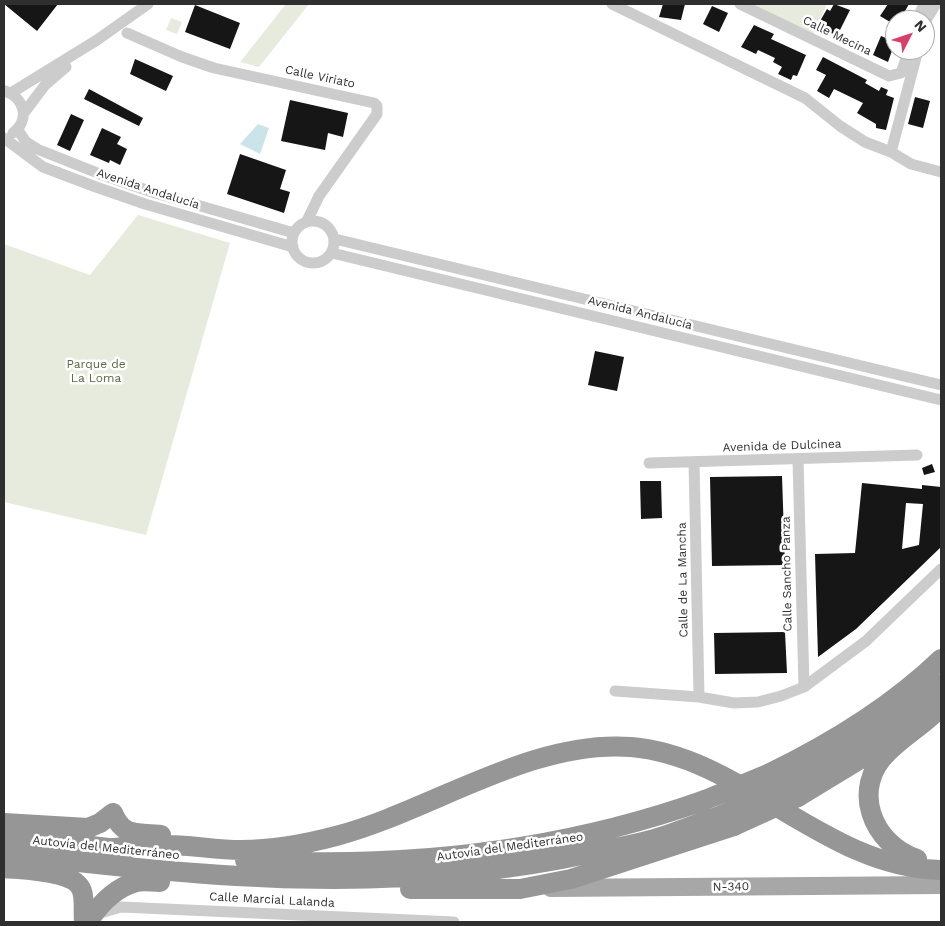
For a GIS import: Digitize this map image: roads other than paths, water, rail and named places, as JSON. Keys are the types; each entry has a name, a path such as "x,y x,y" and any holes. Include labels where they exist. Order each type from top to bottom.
{"highway":[{"name":"Autovía del Mediterráneo","path":"4,836 172,855 271,861 380,862 466,856 580,838 666,814 768,774 814,751 876,711 941,659"},
{"name":"Autovía del Mediterráneo","path":"4,853 142,870 247,877 387,879 538,864 653,839 728,820 792,792 884,730 941,684"},
{"path":"792,792 873,753 941,703"},
{"path":"941,708 886,753 872,776 868,803 876,828 895,849 916,859 941,864"},
{"path":"114,848 155,844 242,850 292,845 337,836 546,756 591,747 632,747 666,754 710,770 825,835 865,854 908,866 941,870"},
{"path":"4,823 88,828 100,823 113,813 119,826 126,831 292,845"},
{"path":"247,877 304,888 520,889 571,879 728,820"},
{"path":"4,868 66,876 76,880 82,891 88,921"},
{"path":"88,921 103,901 136,882 189,882 212,875"}],"main road":[{"name":"N-340","path":"520,889 941,885"}],"street":[{"path":"24,112 19,100 7,92 97,40 148,4"},
{"path":"612,4 804,98 840,126 866,142 891,152 911,164 941,172"},
{"name":"Calle Mecina","path":"740,4 889,76 901,73 906,60"},
{"name":"Calle Viriato","path":"127,33 182,57 214,68 374,103 377,106 377,114 320,196 307,221"},
{"path":"4,137 18,130 24,112 45,86 97,40"},
{"path":"891,152 915,60"},
{"name":"Avenida Andalucía","path":"18,130 26,142 37,149 100,174 152,192 294,233"},
{"name":"Avenida Andalucía","path":"4,137 43,167 96,187 145,204 293,246"},
{"path":"307,221 321,222 332,232 335,239 332,252 322,262 309,263 297,256 293,246 294,233 307,221"},
{"name":"Avenida Andalucía","path":"335,239 941,385"},
{"name":"Avenida Andalucía","path":"332,252 941,400"},
{"name":"Avenida de Dulcinea","path":"649,463 917,455"},
{"name":"Calle Sancho Panza","path":"798,460 804,687"},
{"name":"Calle de La Mancha","path":"694,462 699,697"},
{"path":"615,691 699,697 734,703 758,702 781,696 804,687 834,667 866,641 941,569"},
{"name":"Calle Marcial Lalanda","path":"88,921 106,910 121,907 312,919 454,922"}],"water":[{"path":"258,124 269,128 260,154 240,144"}],"park label":[{"name":"Parque de La Loma","path":"96,371"}]}
